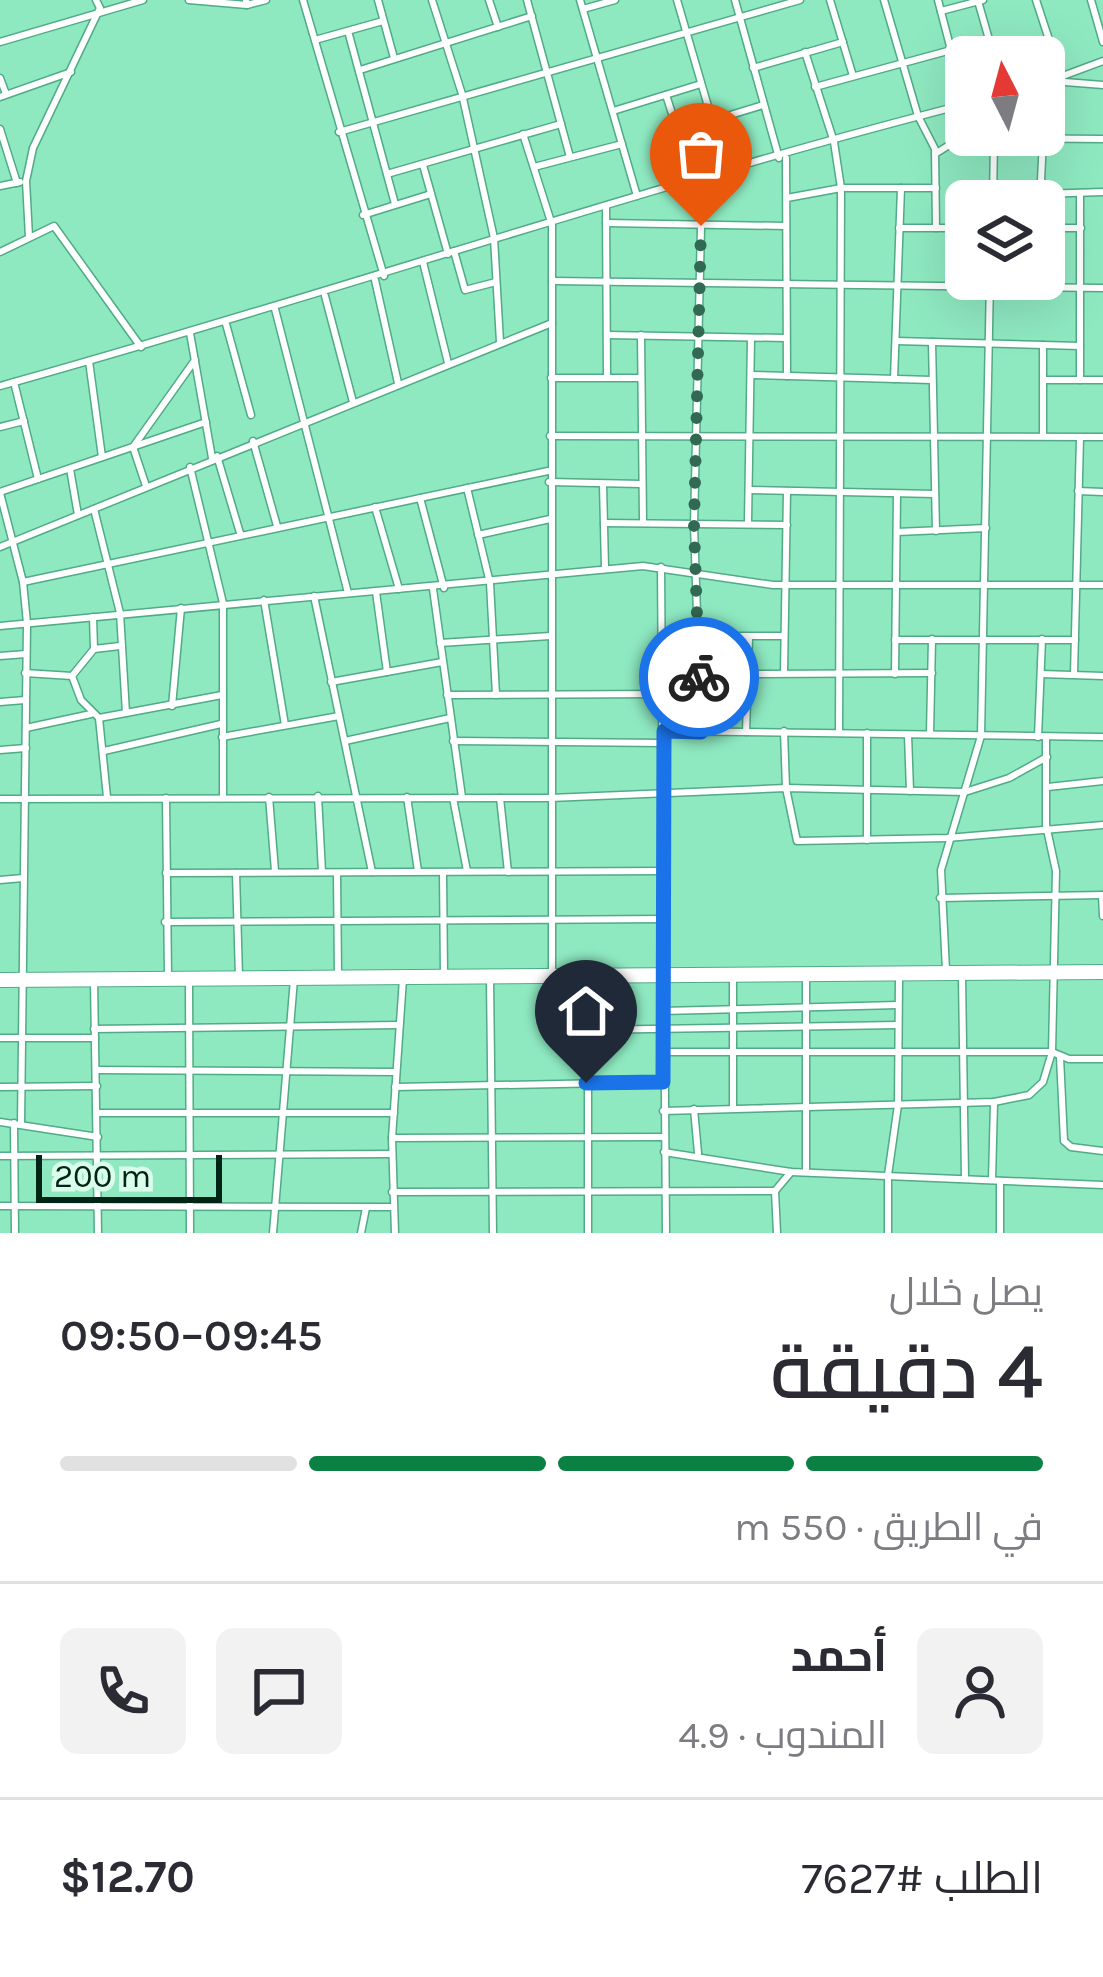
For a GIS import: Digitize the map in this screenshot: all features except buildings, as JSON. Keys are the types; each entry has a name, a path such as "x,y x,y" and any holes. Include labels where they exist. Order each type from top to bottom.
{"highway":[{"path":"0,980 1103,972"}],"street":[{"path":"0,42 98,4 143,0"},
{"path":"189,0 266,0"},
{"path":"303,0 384,276"},
{"path":"378,0 394,58"},
{"path":"432,0 462,94 494,238 500,342"},
{"path":"489,0 498,27"},
{"path":"527,0 570,157"},
{"path":"615,0 582,5 637,196"},
{"path":"677,0 712,120"},
{"path":"734,0 783,158 787,376"},
{"path":"830,0 853,76"},
{"path":"884,0 918,116 935,154 936,228"},
{"path":"938,0 947,36"},
{"path":"1036,0 1048,36"},
{"path":"339,132 794,1"},
{"path":"941,11 981,1 987,36"},
{"path":"1103,3 1092,3 1103,42"},
{"path":"22,182 98,4"},
{"path":"359,70 532,16"},
{"path":"315,40 383,21"},
{"path":"348,31 395,204"},
{"path":"753,68 843,42"},
{"path":"805,52 834,142 841,188 839,733"},
{"path":"815,87 945,52"},
{"path":"1065,75 1103,62"},
{"path":"0,78 3,95 71,72"},
{"path":"1065,83 1103,85"},
{"path":"613,111 701,84"},
{"path":"666,95 694,181 701,226 694,525 701,732"},
{"path":"678,131 763,104"},
{"path":"0,386 226,324 375,280 494,238 945,109"},
{"path":"387,174 560,124"},
{"path":"0,129 22,182 29,237"},
{"path":"523,134 552,225 552,975"},
{"path":"1065,138 1103,139"},
{"path":"534,167 622,144"},
{"path":"935,154 945,148"},
{"path":"422,164 465,290 496,282"},
{"path":"0,186 22,182"},
{"path":"787,198 841,188 936,188"},
{"path":"894,379 901,188"},
{"path":"1065,194 1103,192"},
{"path":"1080,193 1080,380"},
{"path":"363,215 430,194"},
{"path":"606,207 607,377"},
{"path":"606,223 787,226"},
{"path":"0,252 54,226 141,347"},
{"path":"899,227 945,228"},
{"path":"1065,228 1081,228"},
{"path":"423,262 448,363"},
{"path":"375,280 398,383"},
{"path":"552,281 945,284"},
{"path":"1065,286 1103,288"},
{"path":"325,295 353,403"},
{"path":"965,1178 961,1051 954,973 940,898 946,838 981,736 989,300"},
{"path":"275,309 348,593"},
{"path":"0,547 552,323"},
{"path":"226,324 251,416"},
{"path":"190,333 206,422 240,533"},
{"path":"607,334 786,338"},
{"path":"641,335 643,521"},
{"path":"748,522 751,338"},
{"path":"896,341 1080,346"},
{"path":"932,342 936,531"},
{"path":"1043,345 1043,436"},
{"path":"133,447 195,360"},
{"path":"89,361 102,457"},
{"path":"752,375 932,380"},
{"path":"551,378 640,378"},
{"path":"1044,380 1103,380"},
{"path":"14,382 38,479"},
{"path":"0,427 24,421"},
{"path":"14,1233 13,1156 24,1087 27,623 23,582 4,525 0,492 206,422"},
{"path":"550,436 1103,437"},
{"path":"1074,674 1080,437"},
{"path":"253,441 278,526"},
{"path":"133,447 146,486"},
{"path":"190,467 223,603 223,798"},
{"path":"70,470 78,515"},
{"path":"23,582 210,538 549,471"},
{"path":"549,482 641,484"},
{"path":"603,484 605,568"},
{"path":"467,488 490,583 496,694"},
{"path":"750,490 935,494"},
{"path":"784,674 787,491"},
{"path":"1078,491 1103,492"},
{"path":"895,674 897,494"},
{"path":"420,498 444,588"},
{"path":"374,507 399,589"},
{"path":"94,508 120,613 126,712"},
{"path":"478,535 550,519"},
{"path":"604,523 787,525"},
{"path":"897,532 986,529"},
{"path":"0,626 223,603 444,588 605,568 661,566 696,576 787,585 1103,585"},
{"path":"661,566 666,1233"},
{"path":"433,589 467,871"},
{"path":"376,591 387,671"},
{"path":"314,596 373,872"},
{"path":"264,600 285,725"},
{"path":"172,706 181,608"},
{"path":"72,676 94,649 93,616"},
{"path":"440,643 552,636"},
{"path":"698,637 784,636"},
{"path":"746,732 749,637"},
{"path":"930,734 932,639"},
{"path":"1042,639 1042,737 1047,757 1046,825 1056,897 1056,1054 1064,1141 1071,1147 1103,1151"},
{"path":"895,640 1076,640"},
{"path":"94,649 120,646"},
{"path":"0,656 26,654"},
{"path":"331,682 442,662"},
{"path":"26,673 72,676"},
{"path":"748,674 932,673"},
{"path":"1041,674 1103,676"},
{"path":"72,676 95,716 104,751 107,797"},
{"path":"447,694 663,694"},
{"path":"26,728 222,695"},
{"path":"0,703 25,700"},
{"path":"222,737 339,716"},
{"path":"345,741 450,718"},
{"path":"104,751 221,724"},
{"path":"664,731 1103,737"},
{"path":"784,731 786,788 797,841 946,838 1046,825 1103,824"},
{"path":"867,733 867,840"},
{"path":"908,734 910,791"},
{"path":"453,741 664,742"},
{"path":"0,750 26,748"},
{"path":"0,799 550,798 786,788 965,792 1009,778 1047,757"},
{"path":"1048,787 1103,781"},
{"path":"318,796 322,872"},
{"path":"269,797 275,873"},
{"path":"406,797 418,871"},
{"path":"166,798 168,980"},
{"path":"500,798 508,872"},
{"path":"443,871 445,977"},
{"path":"166,873 666,871"},
{"path":"236,872 233,922 239,979"},
{"path":"337,872 338,978"},
{"path":"0,880 23,878"},
{"path":"940,898 1102,896 1103,916"},
{"path":"164,922 666,919"},
{"path":"806,973 806,1172"},
{"path":"588,974 588,1233"},
{"path":"733,974 733,1107"},
{"path":"888,1233 887,1175 898,1105 899,974"},
{"path":"490,976 493,1233"},
{"path":"189,979 190,1233"},
{"path":"273,1233 294,979"},
{"path":"394,1233 392,1138 404,979"},
{"path":"94,980 98,1233"},
{"path":"662,1011 898,1005"},
{"path":"585,1030 898,1024"},
{"path":"0,1038 190,1027 399,1025"},
{"path":"662,1052 961,1051 1103,1059"},
{"path":"663,1111 994,1102 1029,1095 1043,1082 1056,1054"},
{"path":"96,1070 396,1072"},
{"path":"395,1087 663,1082"},
{"path":"0,1087 97,1086"},
{"path":"994,1102 1000,1233"},
{"path":"694,1109 698,1153"},
{"path":"98,1113 394,1113"},
{"path":"0,1121 98,1137"},
{"path":"392,1138 663,1137"},
{"path":"664,1152 698,1153 791,1172 1103,1185"},
{"path":"0,1156 392,1154"},
{"path":"777,1233 775,1191 791,1172"},
{"path":"392,1192 775,1191"},
{"path":"0,1206 392,1207"},
{"path":"362,1233 366,1208"}],"way so far":[{"path":"699,677 694,525 701,226"}],"route":[{"path":"586,1083 663,1082 664,731 701,732 699,677"}]}
